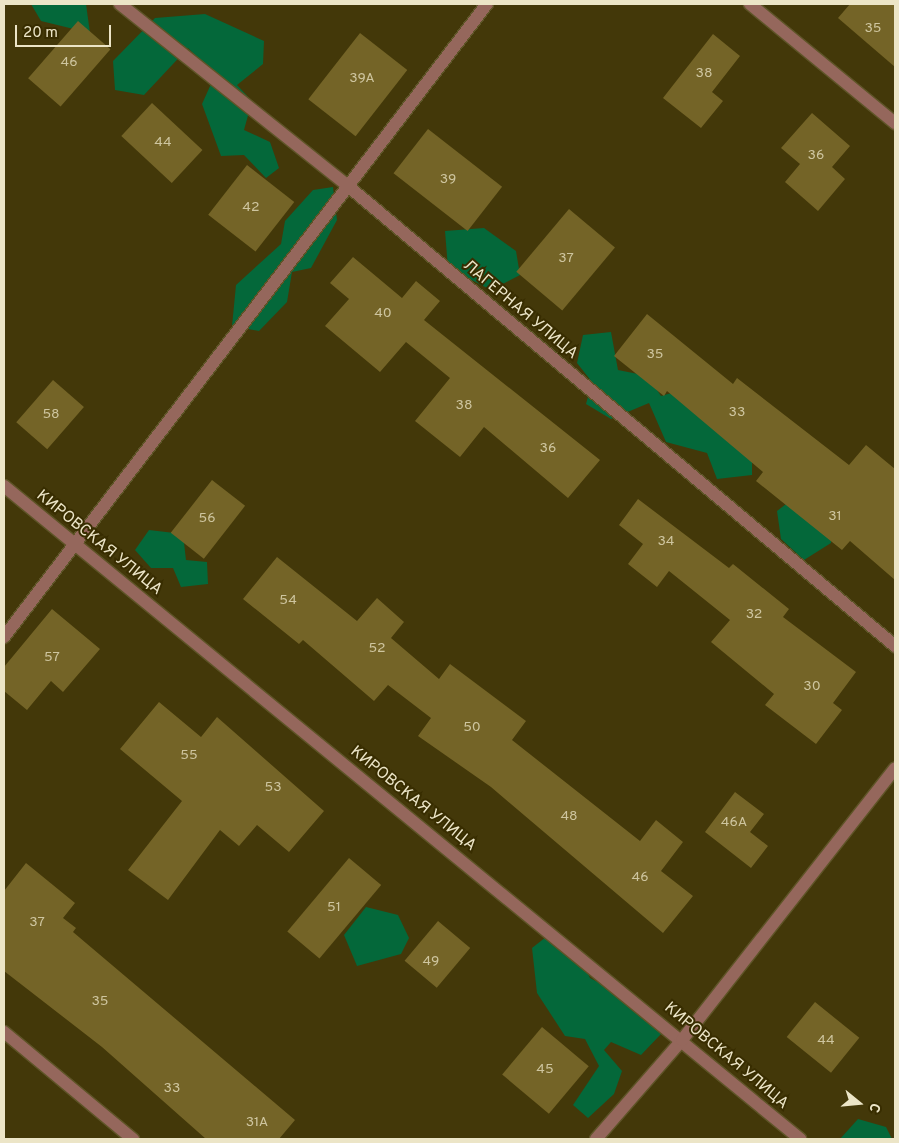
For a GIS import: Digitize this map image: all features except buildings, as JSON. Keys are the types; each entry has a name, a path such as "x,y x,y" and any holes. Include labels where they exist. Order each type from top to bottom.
{"street":[{"name":"ЛАГЕРНАЯ УЛИЦА","path":"120,4 348,186 895,646"},
{"path":"4,637 77,546 487,4"},
{"path":"750,4 895,123"},
{"name":"КИРОВСКАЯ УЛИЦА","path":"4,486 682,1040 800,1139"},
{"path":"596,1139 682,1040 895,768"},
{"path":"4,1032 132,1139"}],"green space":[{"path":"31,4 86,4 90,33 41,21"},
{"path":"205,14 264,41 263,64 237,85 252,101 244,130 270,142 279,168 266,178 244,155 221,156 202,104 215,75 188,48 144,95 115,90 113,61 155,18"},
{"path":"333,187 337,220 311,268 292,272 287,302 259,331 232,326 236,285 281,244 285,221 313,190"},
{"path":"484,228 516,251 520,275 491,290 448,268 445,231"},
{"path":"611,332 618,370 648,376 661,396 682,390 752,443 752,475 717,479 707,453 666,442 649,403 611,419 586,404 592,382 577,363 583,335"},
{"path":"803,491 834,507 831,543 804,560 781,539 777,511"},
{"path":"149,530 183,534 186,560 207,562 208,584 181,587 173,568 151,568 135,550"},
{"path":"366,907 398,915 409,938 401,954 357,966 344,935"},
{"path":"546,937 579,952 590,978 613,990 662,1033 641,1055 611,1042 604,1050 622,1071 614,1094 588,1118 573,1105 599,1066 585,1039 565,1036 537,993 532,948"},
{"path":"858,1119 886,1127 892,1139 840,1139"}]}
